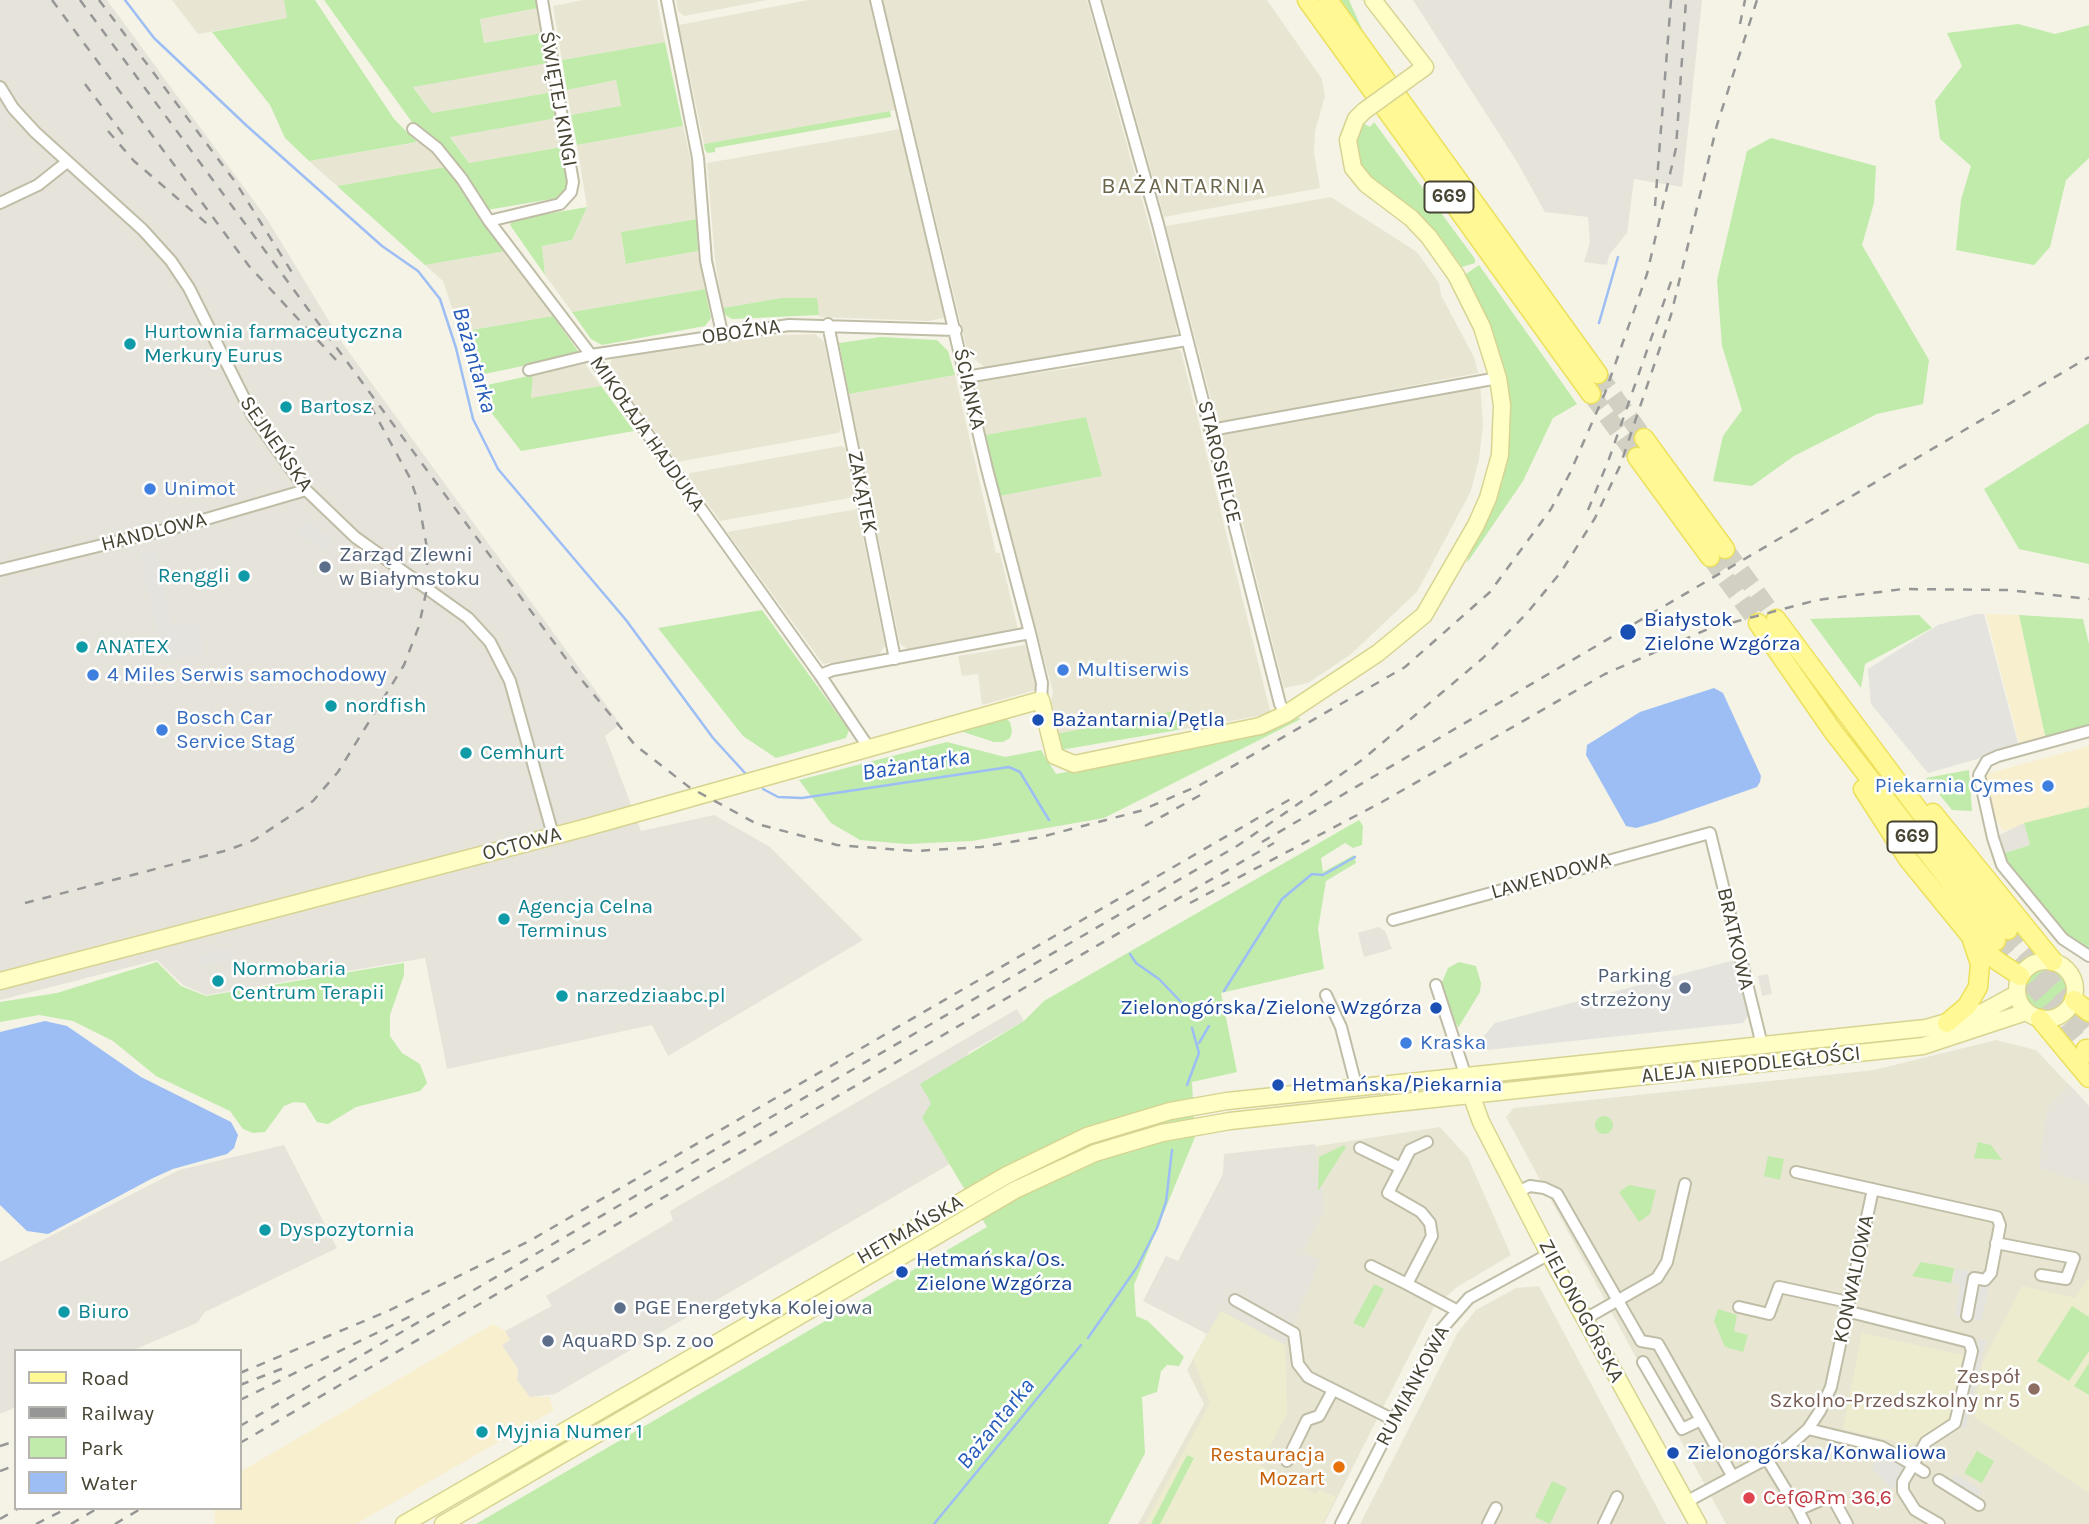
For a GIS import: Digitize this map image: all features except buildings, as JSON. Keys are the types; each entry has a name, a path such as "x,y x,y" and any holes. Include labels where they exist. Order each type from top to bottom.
{"main road":[{"name":"669","path":"1307,0 1591,394"},
{"name":"669","path":"1328,0 1598,373"},
{"path":"1286,714 1407,631 1424,615 1476,525 1496,473 1503,428 1498,378 1482,327 1444,256 1411,218 1366,184 1353,168 1348,140 1356,119 1425,67 1373,0"},
{"path":"1637,457 1718,553 1644,438"},
{"name":"669","path":"1758,623 1832,730 2002,935 1860,732 1776,619"},
{"name":"ŚCIANKA","path":"1041,700 1055,756 1074,764 1260,726 1286,714"},
{"name":"OCTOWA","path":"0,981 553,835 1041,700"},
{"path":"1832,730 1894,839 1969,934 1996,960 2020,976"},
{"path":"1860,732 1903,775 2053,961 2070,973 2089,1012"},
{"path":"1947,1023 1967,1006 1978,987 1980,964 1969,934"},
{"path":"2053,961 2030,965 2020,976 2016,994 2089,1079"},
{"path":"2070,973 2089,974"},
{"path":"2033,1016 2061,1016 2079,991"},
{"name":"ALEJA NIEPODLEGŁOŚCI","path":"1466,1077 1888,1032 1947,1023 1983,1012 2016,994"},
{"name":"ALEJA NIEPODLEGŁOŚCI","path":"1471,1096 1899,1049 1945,1040 2033,1016"},
{"name":"HETMAŃSKA","path":"404,1524 1007,1175 1087,1136 1170,1111 1227,1101 1466,1077"},
{"name":"ZIELONOGÓRSKA","path":"1466,1077 1481,1122 1549,1254 1698,1524"},
{"name":"HETMAŃSKA","path":"443,1524 1015,1190 1095,1153 1162,1133 1230,1121 1471,1096"},
{"path":"1227,1101 1230,1121"},
{"path":"621,1398 631,1415"}],"street":[{"name":"ŚWIĘTEJ KINGI","path":"489,220 560,204 571,192 573,182 541,0"},
{"path":"667,0 698,158 706,261 722,333"},
{"name":"ŚCIANKA","path":"876,0 1042,683 1041,700"},
{"name":"STAROSIELCE","path":"1095,0 1211,430 1280,704 1286,714"},
{"name":"SEJNEŃSKA","path":"0,87 13,108 67,162 143,230 171,261 189,288 253,416 306,490 355,537 468,618 490,642 510,681 553,835"},
{"name":"MIKOŁAJA HAJDUKA","path":"413,130 437,148 463,179 489,220 591,355 820,675 869,748"},
{"path":"0,203 27,192 67,162"},
{"name":"OBOŹNA","path":"529,370 591,355 722,333 789,325 828,324 956,330"},
{"name":"ZAKĄTEK","path":"828,324 895,659"},
{"path":"966,377 1187,340"},
{"path":"1211,430 1498,378"},
{"name":"HANDLOWA","path":"0,570 189,524 306,490"},
{"path":"820,675 1030,633"},
{"path":"2089,731 1998,756 1982,767 1980,787 2003,866 2063,939 2089,956"},
{"name":"LAWENDOWA","path":"1393,920 1710,834"},
{"name":"BRATKOWA","path":"1710,834 1762,1045"},
{"path":"1436,985 1466,1077"},
{"path":"1326,995 1342,1027 1357,1089"},
{"path":"1407,1284 1432,1236 1430,1223 1421,1212 1388,1194 1409,1150 1427,1142"},
{"path":"1360,1148 1401,1168"},
{"path":"1796,1172 1992,1215 2000,1221 1988,1277 1974,1278 1967,1316"},
{"path":"1585,1319 1657,1278 1667,1262 1685,1184"},
{"path":"1517,1192 1531,1186 1558,1194 1641,1341 1658,1344 1733,1477"},
{"name":"KONWALIOWA","path":"1686,1502 1788,1447 1808,1429 1831,1387 1873,1189"},
{"path":"1996,1243 2074,1258 2066,1279 2041,1275"},
{"name":"RUMIANKOWA","path":"1341,1524 1439,1332 1469,1298 1549,1254"},
{"path":"1371,1266 1456,1310"},
{"path":"1740,1307 1769,1314 1779,1287 1962,1338 1972,1346 1955,1423 1926,1442 1903,1482 1903,1492 1914,1510 1939,1524"},
{"path":"1234,1300 1294,1334 1298,1364 1308,1377 1394,1420"},
{"path":"1643,1362 1682,1429 1701,1420"},
{"path":"1287,1461 1307,1420 1318,1416 1333,1390"},
{"path":"1808,1429 1882,1447 1924,1472"},
{"path":"1767,1459 1805,1524"},
{"path":"1938,1480 1979,1506"},
{"path":"1604,1524 1617,1497"},
{"path":"1798,1510 1828,1497 1834,1500 1847,1524"},
{"path":"1488,1524 1496,1508"}],"shaded area":[{"path":"0,0 107,0 267,219 343,344 620,724 605,736 641,831 714,815 770,847 863,940 668,1056 652,1025 447,1069 425,958 206,995 183,985 157,960 0,1000"},
{"path":"172,0 284,0 288,18 198,34"},
{"path":"583,0 657,0 665,42 562,60 553,6"},
{"path":"676,0 768,0 684,16 678,11"},
{"path":"808,0 869,0 896,110 704,144 679,25"},
{"path":"883,0 1087,0 1175,319 1177,333 1173,337 987,369 968,354"},
{"path":"1103,0 1267,0 1322,79 1325,96 1315,131 1314,153 1320,188 1164,217"},
{"path":"1413,0 1702,0 1682,187 1634,179 1627,233 1609,255 1607,265 1584,262 1590,242 1588,217 1545,212 1516,160"},
{"path":"538,8 542,33 484,43 480,19"},
{"path":"548,63 553,92 432,113 413,86"},
{"path":"616,80 621,107 571,115 567,90"},
{"path":"557,118 562,147 469,163 450,136"},
{"path":"683,126 694,175 697,219 622,232 627,264 698,251 705,289 572,312 545,275 542,246 572,240 587,207 577,145"},
{"path":"900,129 948,317 928,321 819,317 816,298 781,298 723,308 715,260 707,163"},
{"path":"424,141 445,167 337,186 309,161"},
{"path":"1331,197 1417,252 1439,283 1441,295 1474,357 1478,373 1217,423 1166,226"},
{"path":"506,251 553,316 460,332 443,281 425,265"},
{"path":"815,334 824,342 841,429 838,433 677,462 609,367 612,359 738,337"},
{"path":"1174,348 1181,351 1271,714 1178,730 1174,712 1056,734 1050,705 1053,692 1000,496 1102,476 1086,417 985,435 974,382 1072,368"},
{"path":"585,364 601,386 531,399 533,375"},
{"path":"955,375 996,553 1000,553 1018,629 909,650 900,644 849,394"},
{"path":"1480,384 1483,425 1479,459 1471,491 1417,592 1350,655 1308,683 1284,688 1220,433"},
{"path":"841,446 845,448 855,497 720,521 688,477 690,473"},
{"path":"857,509 885,646 879,655 823,664 727,532"},
{"path":"306,520 334,541 327,552 297,531"},
{"path":"157,550 171,627 198,623 204,654 163,661 140,553"},
{"path":"1984,614 2019,747 1928,773 1871,704 1868,669 1938,625"},
{"path":"1986,614 2019,615 2046,740 2020,747"},
{"path":"1025,645 1038,682 1036,690 982,705 978,674 962,676 958,656"},
{"path":"2089,746 2089,807 2003,831 1992,813 1983,779 1986,774"},
{"path":"2024,823 2030,845 2002,854 1999,835"},
{"path":"1379,927 1385,931 1392,949 1364,957 1358,933"},
{"path":"229,948 231,959 202,966 199,955"},
{"name":"Parking strzeżony","path":"1735,960 1748,1016 1743,1023 1487,1050 1483,1037 1495,1023"},
{"path":"1768,974 1772,994 1762,996 1758,976"},
{"name":"PGE Energetyka Kolejowa","path":"1017,1009 1024,1021 969,1052 922,1118 950,1164 555,1394 530,1397 517,1380 518,1369 502,1345 510,1340 505,1331 552,1306 546,1296 673,1220 670,1211"},
{"path":"1996,1040 2036,1050 2089,1106 2089,1524 1726,1524 1506,1117 1514,1108 1874,1070"},
{"path":"2070,1085 2089,1106 2089,1188 2084,1183 2039,1168 2047,1108"},
{"path":"1440,1127 1468,1158 1511,1255 1457,1287 1434,1307 1324,1524 1138,1524 1204,1404 1187,1370 1311,1147"},
{"path":"1315,1144 1325,1211 1303,1251 1320,1260 1285,1345 1221,1311 1207,1334 1143,1301 1166,1256 1178,1261 1223,1174 1224,1154"},
{"path":"284,1145 337,1248 205,1312 197,1323 136,1349 14,1349 14,1408 0,1414 0,1262 179,1170"},
{"path":"1956,1269 1985,1274 1983,1285 1989,1286 1981,1321 1955,1316 1960,1285 1953,1284"},
{"name":"Zespół Szkolno-Przedszkolny nr 5","path":"2089,1277 2089,1493 1974,1417 1983,1362 2022,1286 2075,1298"},
{"path":"1539,1286 1666,1524 1360,1524 1458,1332 1476,1310 1516,1288"},
{"path":"1221,1311 1285,1345 1287,1413 1260,1466 1316,1494 1319,1490 1336,1497 1322,1524 1145,1524 1210,1403 1193,1358"},
{"path":"493,1324 505,1331 510,1340 503,1345 518,1369 517,1380 530,1397 549,1397 554,1410 356,1524 215,1524 214,1510 242,1510 242,1471"},
{"path":"1862,1333 1963,1355 1950,1421 1911,1445 1843,1429"},
{"path":"1978,1339 1986,1340 1966,1428 1959,1426"},
{"path":"1881,1449 1910,1466 1892,1490 1872,1468"},
{"path":"1955,1474 1982,1491 1978,1498 1951,1481"}],"green space":[{"path":"284,0 315,0 394,119 417,142 309,161 285,138 270,105 212,32 287,18"},
{"path":"324,0 537,0 538,8 480,19 484,43 542,33 548,63 413,87 432,113 553,92 557,118 450,137 469,163 562,147 569,189 563,197 487,210 474,188 436,141 419,132"},
{"path":"1339,0 1349,0 1366,38"},
{"path":"2018,24 2055,34 2089,25 2089,158 2066,180 2050,247 2034,265 1956,250 1961,200 1971,166 1940,139 1935,101 1962,66 1947,33"},
{"path":"665,42 683,126 577,145 571,115 621,106 616,80 567,90 562,60"},
{"path":"890,111 891,117 715,148 715,152 708,153 705,150 704,144"},
{"path":"1374,122 1475,259 1475,263 1462,267 1436,231 1433,233 1369,177 1359,163 1355,144 1363,123 1370,127"},
{"path":"1771,138 1876,166 1874,203 1862,245 1929,360 1923,404 1877,414 1794,456 1752,486 1713,481 1723,436 1742,410 1722,346 1717,280 1747,151"},
{"path":"445,167 506,251 425,265 337,186"},
{"path":"587,207 572,240 542,246 545,275 510,225 513,220"},
{"path":"697,219 698,251 626,264 621,232"},
{"path":"1479,265 1577,404 1553,418 1523,481 1467,563 1507,399 1500,358 1488,325 1463,276"},
{"path":"705,289 711,318 705,326 602,345 591,339 572,312"},
{"path":"781,298 817,298 819,315 732,319 724,314 723,308"},
{"path":"553,316 580,354 475,376 460,332"},
{"path":"881,337 937,340 948,351 955,375 849,394 839,343"},
{"path":"533,375 531,398 601,386 634,431 521,451 484,403 478,387"},
{"path":"1086,417 1102,476 1000,496 985,435"},
{"path":"2089,423 2089,564 2019,549 1984,489"},
{"path":"762,610 849,730 846,738 776,758 743,736 658,628"},
{"path":"1919,615 1932,628 1865,664 1861,688 1810,619"},
{"path":"2019,615 2083,619 2089,644 2089,728 2046,740"},
{"path":"1175,711 1178,730 1060,750 1056,734"},
{"path":"1004,717 1010,722 1012,731 1010,738 1003,742 994,742 954,729"},
{"path":"1295,717 1301,719 1104,818 972,841 906,844 860,840 831,823 799,780 947,742 1005,757 1041,750 1056,774 1260,731 1280,726"},
{"path":"1969,770 1972,811 1952,810 1926,778"},
{"path":"2089,807 2089,952 2073,943 2007,864 2002,854 2030,845 2024,823"},
{"path":"1359,820 1363,826 1362,845 1353,848 1345,843 1321,858 1323,872 1354,855 1356,863 1326,881 1318,929 1324,969 1221,993 1237,1072 1192,1082 1195,1137 1134,1285 1136,1316 1148,1321 1184,1357 1179,1366 1167,1365 1161,1371 1157,1392 1142,1397 1145,1453 1108,1524 476,1524 987,1227 922,1118 931,1103 920,1084 1024,1021 1044,1001"},
{"path":"157,962 181,986 206,996 404,963 404,975 390,1015 390,1036 402,1053 420,1064 427,1083 420,1091 356,1107 328,1124 317,1122 305,1103 294,1102 284,1106 265,1132 253,1133 243,1129 230,1111 156,1076 113,1041 73,1021 39,1015 0,1022 0,1002 57,993"},
{"path":"1459,962 1476,966 1481,983 1480,992 1458,1028 1441,985 1448,968"},
{"path":"2046,966 2062,973 2069,989 2062,1005 2046,1012 2030,1005 2023,989 2030,973"},
{"path":"1604,1116 1610,1119 1613,1125 1610,1131 1604,1134 1598,1131 1595,1125 1598,1119"},
{"path":"1978,1142 1991,1145 2002,1160 1974,1158"},
{"path":"1344,1145 1346,1147 1318,1191 1319,1157"},
{"path":"1768,1156 1784,1159 1780,1180 1764,1176"},
{"path":"1629,1185 1656,1190 1650,1214 1639,1222 1619,1192"},
{"path":"1921,1262 1954,1268 1951,1283 1912,1276"},
{"path":"1374,1284 1384,1289 1364,1328 1353,1323"},
{"path":"2072,1306 2089,1317 2089,1351 2069,1381 2037,1361"},
{"path":"1718,1309 1737,1315 1734,1331 1748,1335 1743,1352 1725,1347 1714,1321"},
{"path":"2089,1363 2089,1395 2074,1386"},
{"path":"1977,1451 1994,1461 1982,1483 1964,1473"},
{"path":"1187,1455 1194,1458 1160,1524 1151,1524"},
{"path":"1552,1481 1567,1488 1550,1524 1535,1517"}],"water":[{"path":"1714,688 1723,693 1761,776 1757,787 1657,822 1636,828 1626,826 1586,755 1587,745 1640,712"},
{"path":"45,1021 67,1026 141,1077 231,1122 238,1135 234,1148 227,1154 173,1169 151,1179 48,1234 27,1231 0,1205 0,1032"}],"waterway":[{"name":"Bażantarka","path":"125,0 154,38 247,126 382,246 418,271 440,299 456,348 473,419 498,469 626,620 713,738 745,773"},
{"path":"1599,323 1618,257"},
{"name":"Bażantarka","path":"763,789 778,797 802,798 1009,767 1020,772 1049,820"},
{"path":"1224,991 1282,899 1312,874 1323,875 1355,857"},
{"name":"Bażantarka","path":"1130,954 1136,963 1159,979 1182,1003"},
{"path":"1199,1043 1209,1026"},
{"name":"Bażantarka","path":"1187,1085 1199,1053 1192,1028"},
{"name":"Bażantarka","path":"1088,1338 1137,1267 1157,1228 1166,1202 1172,1150"},
{"name":"Bażantarka","path":"934,1524 1081,1345"}],"tunnel":[{"path":"1598,374 1644,438"},
{"path":"1591,394 1637,457"},
{"path":"1725,549 1776,619"},
{"path":"1710,557 1758,623"},
{"path":"2008,930 2089,1026"},
{"path":"1996,941 2086,1049"}],"railway":[{"path":"52,0 249,266 338,362"},
{"path":"80,0 581,679 635,745 689,787 757,824 837,845 915,851 981,847 1041,837 1140,811 1200,785 1405,667 1490,592 1551,509 1570,473 1605,393 1647,274 1676,148 1686,0"},
{"path":"99,0 236,183 293,274"},
{"path":"1655,206 1671,0"},
{"path":"1740,24 1745,0"},
{"path":"242,1425 1237,846 1362,760 1483,658 1527,613 1561,572 1595,518 1620,466 1671,315 1717,125 1757,0"},
{"path":"85,84 125,137"},
{"path":"108,131 134,161 212,228"},
{"path":"1588,510 1609,459 1673,276"},
{"path":"1262,842 2089,357"},
{"path":"25,903 228,850 254,840 313,801 338,772 404,665 419,626 427,588 427,548 419,504 410,478 371,407"},
{"path":"1190,903 1382,802 1605,674 1708,629 1817,600 1903,589 2009,590 2089,599"},
{"path":"1145,826 1204,793"},
{"path":"242,1372 388,1311 531,1240 1294,797"},
{"path":"242,1442 1274,843"},
{"path":"242,1399 413,1315"},
{"path":"242,1384 289,1366"},
{"path":"0,1446 14,1442"},
{"path":"0,1471 14,1466"},
{"path":"0,1519 16,1510"},
{"path":"36,1524 64,1510"},
{"path":"71,1524 95,1510"},
{"path":"115,1524 139,1510"}],"place":[{"name":"Hurtownia farmaceutyczna Merkury Eurus","path":"130,344"},
{"name":"Bartosz","path":"286,407"},
{"name":"Unimot","path":"150,489"},
{"name":"Zarząd Zlewni w Białymstoku","path":"325,567"},
{"name":"Renggli","path":"244,576"},
{"name":"Białystok Zielone Wzgórza","path":"1628,632"},
{"name":"ANATEX","path":"82,647"},
{"name":"Multiserwis","path":"1063,670"},
{"name":"4 Miles Serwis samochodowy","path":"93,675"},
{"name":"nordfish","path":"331,706"},
{"name":"Bażantarnia/Pętla","path":"1038,720"},
{"name":"Bosch Car Service Stag","path":"162,730"},
{"name":"Cemhurt","path":"466,753"},
{"name":"Piekarnia Cymes","path":"2048,786"},
{"name":"Agencja Celna Terminus","path":"504,919"},
{"name":"Normobaria Centrum Terapii","path":"218,981"},
{"name":"Parking strzeżony","path":"1685,988"},
{"name":"narzedziaabc.pl","path":"562,996"},
{"name":"Zielonogórska/Zielone Wzgórza","path":"1436,1008"},
{"name":"Kraska","path":"1406,1043"},
{"name":"Hetmańska/Piekarnia","path":"1278,1085"},
{"name":"Dyspozytornia","path":"265,1230"},
{"name":"Hetmańska/Os. Zielone Wzgórza","path":"902,1272"},
{"name":"PGE Energetyka Kolejowa","path":"620,1308"},
{"name":"Biuro","path":"64,1312"},
{"name":"AquaRD Sp. z oo","path":"548,1341"},
{"name":"Zespół Szkolno-Przedszkolny nr 5","path":"2034,1389"},
{"name":"Myjnia Numer 1","path":"482,1432"},
{"name":"Zielonogórska/Konwaliowa","path":"1673,1453"},
{"name":"Restauracja Mozart","path":"1339,1467"},
{"name":"Cef@Rm 36,6","path":"1749,1498"}],"district":[{"name":"BAŻANTARNIA","path":"1184,186"}]}
